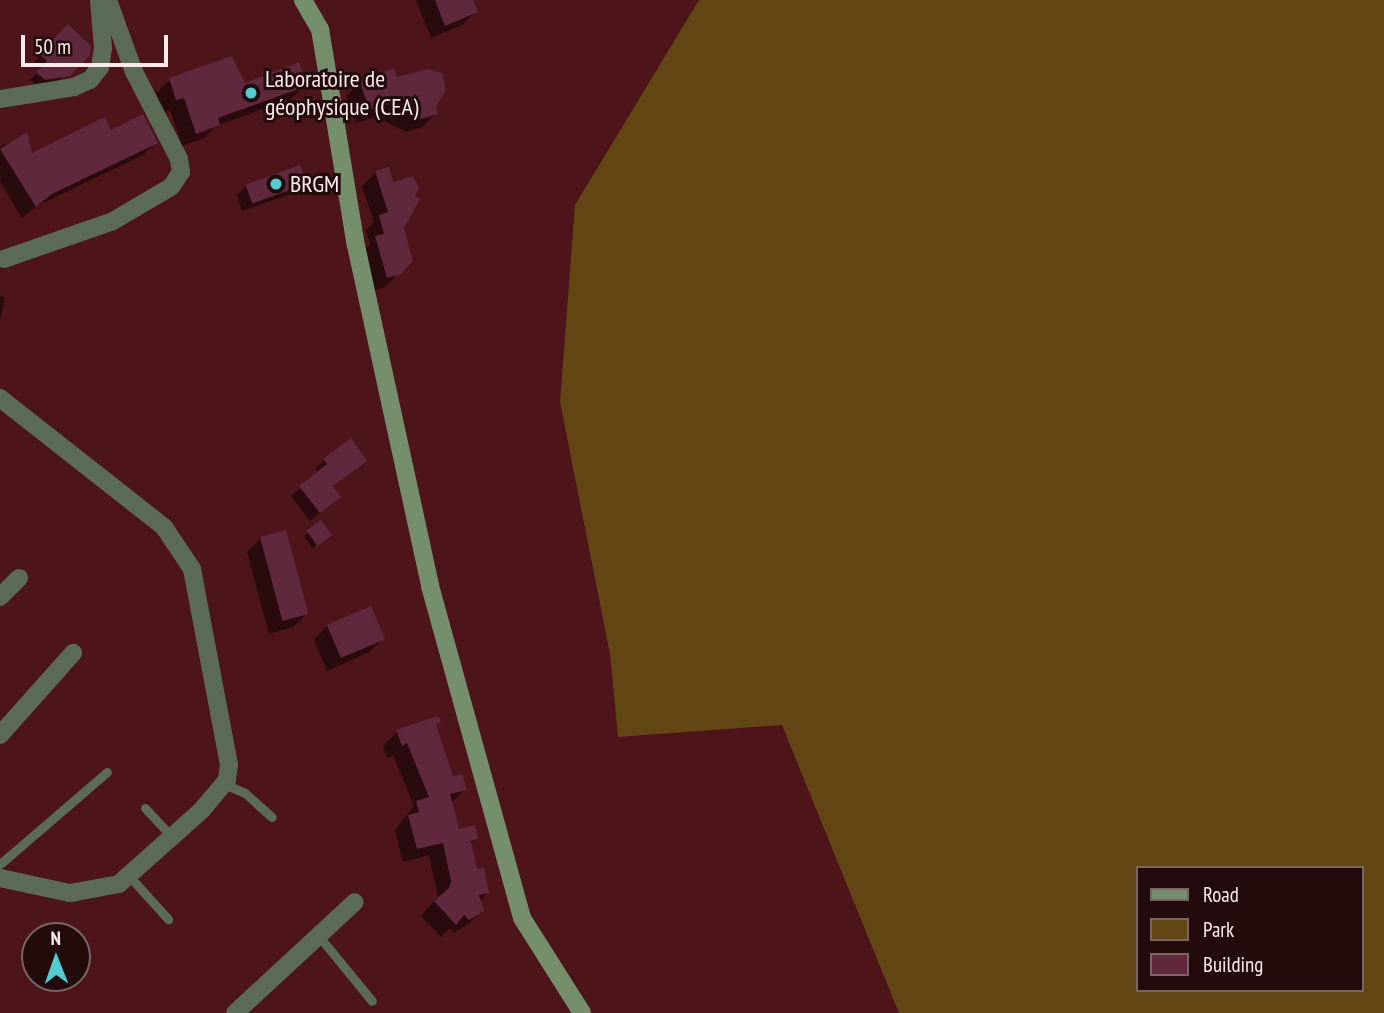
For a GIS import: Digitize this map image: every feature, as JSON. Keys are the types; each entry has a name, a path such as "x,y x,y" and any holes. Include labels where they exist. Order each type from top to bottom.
{"street":[{"path":"0,99 74,87 90,80 100,67 103,48 99,0"},
{"path":"4,259 113,221 171,187 181,172 179,159 134,72 108,0"},
{"path":"303,0 320,29 355,241 430,586 522,918 582,1013"},
{"path":"0,398 164,527 192,569 228,742 225,784 174,839 130,877 103,890 70,893 0,878"},
{"path":"0,597 19,578"},
{"path":"0,735 73,653"},
{"path":"235,1013 355,902"}],"lane":[{"path":"0,864 107,772"},
{"path":"225,784 245,793 272,817"},
{"path":"145,808 174,839"},
{"path":"130,877 168,919"},
{"path":"318,935 372,1001"}],"green space":[{"path":"699,0 1384,0 1384,1013 899,1013 782,725 618,737 610,654 560,402 575,205"}],"building":[{"path":"435,0 473,0 478,12 445,26"},
{"path":"68,24 91,46 90,55 70,76 45,80 36,72 47,61 39,54"},
{"name":"Laboratoire de géophysique (CEA)","path":"232,56 245,83 299,62 307,86 218,118 220,125 196,134 184,98 176,100 169,78"},
{"path":"394,68 397,77 428,69 442,73 446,90 436,107 438,114 421,119 398,107 391,109 389,104 370,110 359,81"},
{"path":"143,114 158,143 52,194 36,207 0,149 27,132 32,153 105,117 111,130"},
{"name":"BRGM","path":"300,165 307,184 252,204 245,185"},
{"path":"389,167 393,182 413,176 419,187 415,196 420,199 404,228 413,261 401,274 387,278 375,236 384,234 379,215 388,212 375,171"},
{"path":"351,438 367,461 333,486 341,497 320,513 299,486 327,464 323,459"},
{"path":"321,520 332,535 318,546 306,531"},
{"path":"286,530 309,614 282,621 260,537"},
{"path":"371,606 385,639 341,658 327,625"},
{"path":"438,716 441,722 436,725 453,776 462,774 467,790 450,794 459,829 475,825 478,839 471,841 477,869 484,868 489,893 479,895 484,911 469,920 464,915 456,925 434,901 449,888 451,881 443,843 417,849 408,815 419,812 416,801 429,797 407,743 402,746 396,730"}],"place":[{"name":"Laboratoire de géophysique (CEA)","path":"251,93"},
{"name":"BRGM","path":"276,184"}]}
